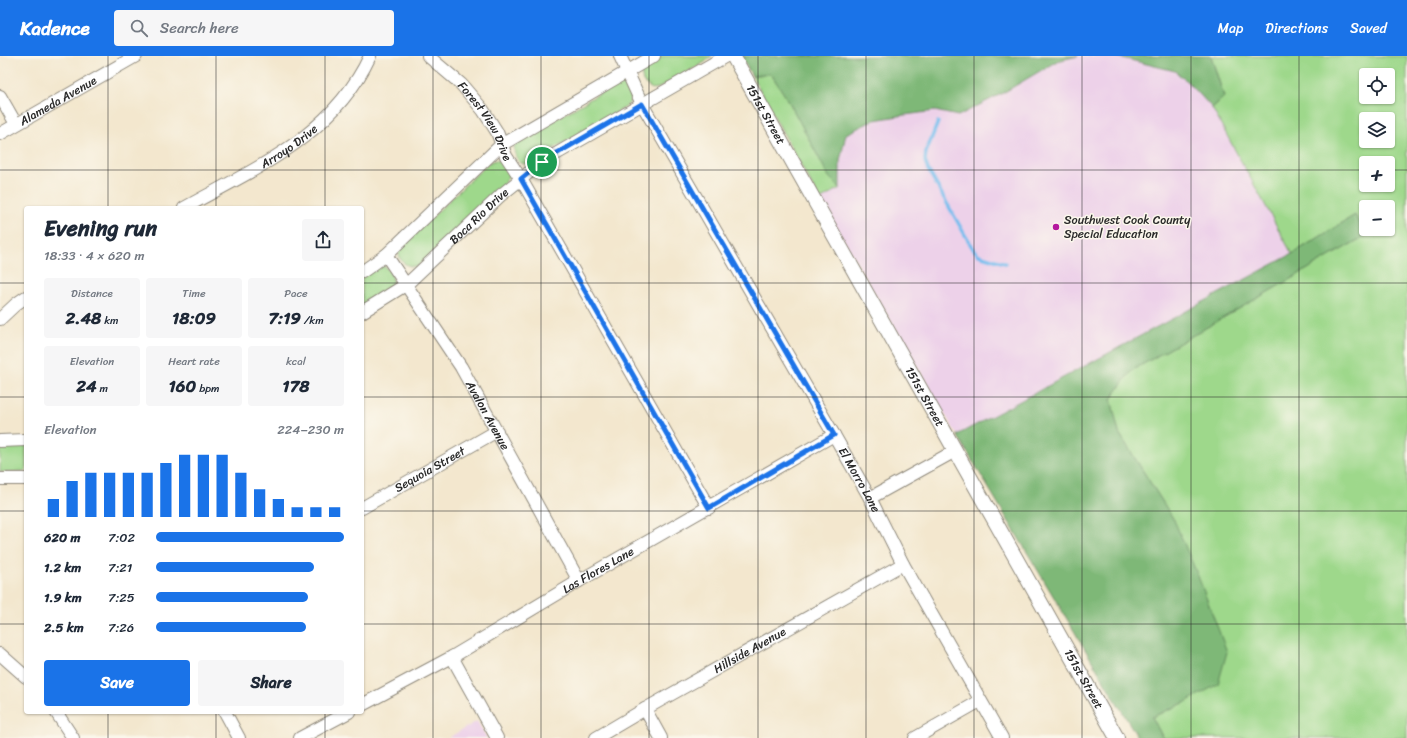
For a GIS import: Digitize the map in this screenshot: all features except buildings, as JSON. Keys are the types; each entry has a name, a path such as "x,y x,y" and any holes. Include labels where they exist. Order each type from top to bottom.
{"street":[{"name":"Alameda Avenue","path":"0,134 136,56"},
{"name":"Arroyo Drive","path":"188,206 283,153 310,133 350,90 370,56"},
{"name":"Forest View Drive","path":"428,56 474,97 483,110 506,156 521,179 709,508"},
{"name":"El Morro Lane","path":"620,56 628,70 642,104 870,498 903,564 980,702 1002,738"},
{"path":"364,271 386,255 501,144 654,56"},
{"name":"Boca Rio Drive","path":"364,311 407,284 500,195 542,162 726,56"},
{"name":"151st Street","path":"733,56 1117,738"},
{"path":"0,96 16,124"},
{"name":"Avalon Avenue","path":"386,255 407,284 461,368 579,581"},
{"path":"0,319 24,298"},
{"name":"Sequoia Street","path":"364,507 497,431"},
{"name":"Las Flores Lane","path":"364,704 452,657 579,581 709,508 834,435"},
{"path":"0,441 24,440"},
{"path":"870,498 955,451"},
{"path":"0,479 24,479"},
{"name":"Hillside Avenue","path":"596,738 903,564"},
{"path":"0,654 24,675"},
{"path":"452,657 497,738"},
{"path":"915,738 980,702"},
{"path":"645,709 661,738"},
{"path":"57,714 73,738"},
{"path":"225,714 239,738"},
{"path":"300,738 345,714"}],"shaded area":[{"name":"Southwest Cook County Special Education","path":"1078,56 1114,56 1135,60 1175,71 1192,86 1212,108 1292,254 957,435 820,200 840,188 840,161 846,134 874,120 905,115 935,111 958,116 1003,93 1057,60"},
{"path":"477,721 487,738 448,738"}],"green space":[{"path":"661,56 712,56 705,62 659,88 652,89 643,82 641,72 646,65"},
{"path":"741,56 1078,56 1057,61 1003,93 958,116 935,111 905,115 874,120 846,134 840,161 840,188 829,177 788,100 771,74 752,76"},
{"path":"1114,56 1211,56 1224,97 1212,108 1192,86 1175,71"},
{"path":"1211,56 1407,56 1407,738 1163,738 1152,717 1186,702 1174,520 1119,433 1111,399 1131,371 1365,236 1395,236 1395,200 1359,200 1359,223 1355,215 1292,254 1212,108 1224,97"},
{"path":"771,74 788,100 829,176 840,188 820,200 752,76"},
{"path":"621,81 628,87 631,93 631,100 626,107 532,161 526,164 520,163 514,149 515,143"},
{"path":"495,160 499,161 509,174 504,185 418,266 410,266 404,263 401,260 399,249 488,163"},
{"path":"1355,215 1359,223 1359,236 1365,236 1131,371 1111,399 1119,433 1174,520 1198,576 1227,652 1218,684 1186,702 1152,717 1163,738 1138,738 957,435 1292,254"},
{"path":"380,265 386,267 393,278 389,288 378,297 364,305 364,274"},
{"path":"24,445 24,471 0,472 0,446"}],"waterway":[{"path":"938,122 926,152 925,161 928,170 973,249 979,255 1005,263"}],"place":[{"name":"Southwest Cook County Special Education","path":"1056,227"}],"route":[{"path":"642,104 834,435 709,508 521,179 542,162 642,104"}]}
